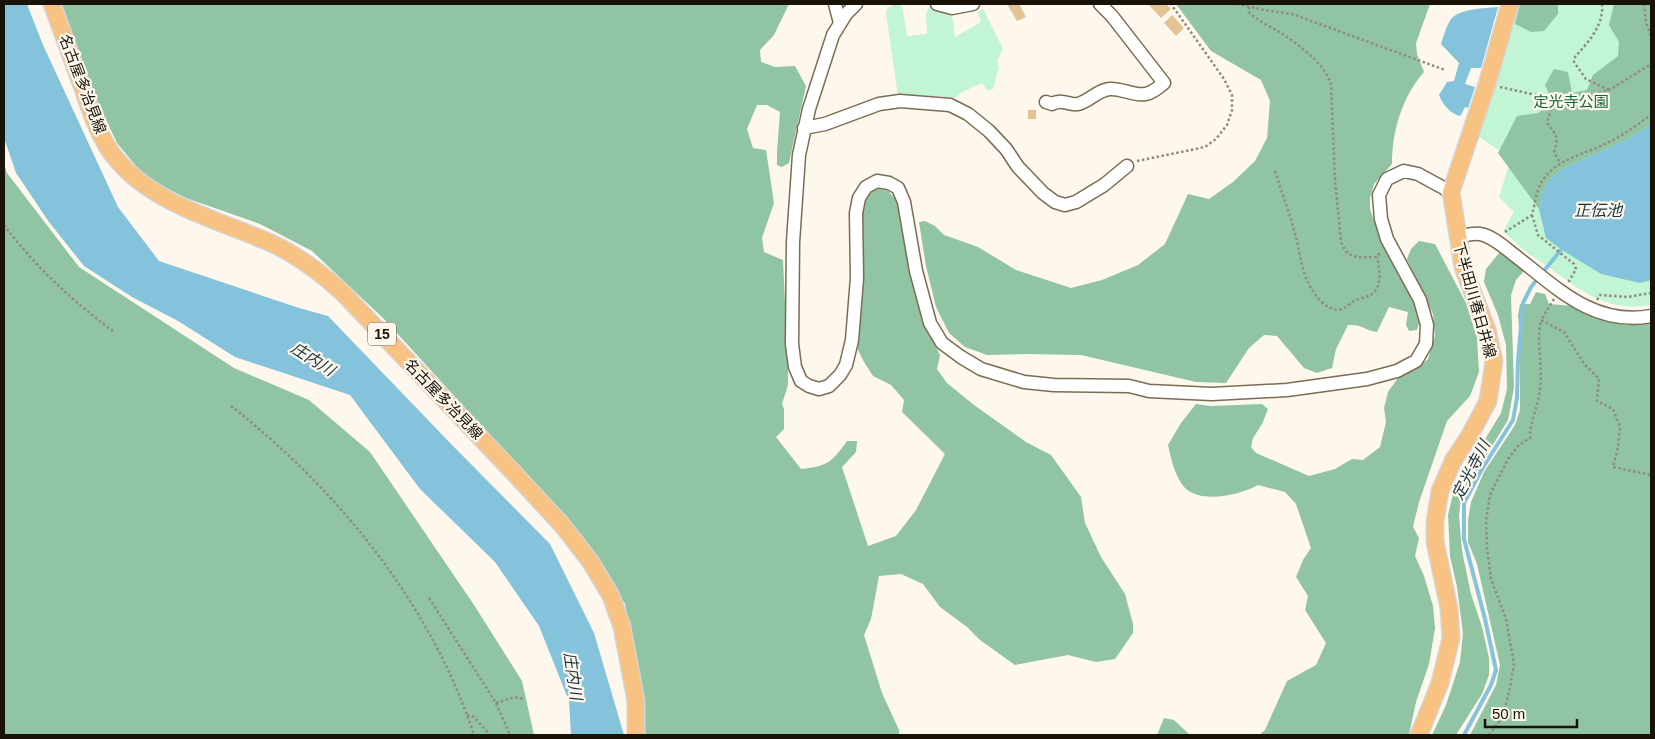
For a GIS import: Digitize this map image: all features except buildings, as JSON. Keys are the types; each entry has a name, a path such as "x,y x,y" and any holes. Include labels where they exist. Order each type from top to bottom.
{"main road":[{"name":"名古屋多治見線","path":"52,4 94,120 112,154 130,174 151,190 181,206 272,244 305,262 324,276 342,292 513,472 579,547 590,561 611,596 622,627 636,701 636,735"},
{"name":"下半田川春日井線","path":"1419,735 1440,683 1451,638 1449,608 1435,542 1435,522 1440,491 1453,461 1470,435 1488,401 1494,360 1487,330 1463,268 1451,192 1510,4"}],"street":[{"path":"835,4 840,23"},
{"path":"856,4 846,14 832,35 824,57 798,155 793,242 792,344 795,367 801,381 809,386 819,389 830,386 840,375 846,364 852,340 857,278 856,213 859,198 866,187 877,181 889,183 898,188 904,202 918,279 930,323 942,344 981,369 1024,382 1054,385 1129,386 1149,391 1212,394 1287,390 1367,379 1396,371 1416,361 1426,344 1426,325 1420,300 1389,242 1381,219 1379,195 1387,179 1404,171 1418,174 1451,192"},
{"path":"937,4 952,8 973,4"},
{"path":"1046,102 1052,104 1057,102 1077,104 1098,92 1109,90 1124,90 1135,94 1150,93 1164,83 1112,16 1100,4"},
{"path":"804,128 825,124 879,104 900,101 950,105 968,114 989,131 1043,193 1056,202 1065,205 1076,202 1104,185 1126,166"},
{"path":"1457,236 1480,234 1497,242 1576,301 1598,312 1626,319 1651,316"}],"path":[{"path":"1126,166 1137,161 1205,147 1216,139 1227,126 1232,110 1232,95 1224,79 1171,4"},
{"path":"1237,4 1292,14 1445,70"},
{"path":"1602,4 1603,11 1598,27 1575,57 1574,62 1586,79 1609,90"},
{"path":"1644,4 1646,23 1651,36"},
{"path":"1249,7 1248,11 1253,16 1282,33 1303,50 1321,67 1329,78 1331,84 1335,180 1343,249 1353,256 1377,257"},
{"path":"1495,86 1536,95 1536,100 1541,106 1550,108 1619,86 1651,64"},
{"path":"1550,108 1547,123 1557,135 1558,141 1554,152 1560,163"},
{"path":"1489,735 1503,716 1514,663 1506,619 1491,579 1486,521 1490,495 1508,459 1518,446 1530,438 1530,428 1540,389 1539,331 1541,320 1559,287 1576,270 1574,264 1538,235 1532,215 1537,191 1549,171 1560,163 1610,142 1651,115"},
{"path":"1275,171 1306,279 1311,289 1330,308 1336,310 1344,308 1357,299 1373,295 1377,290 1380,276 1377,257 1384,245 1389,242"},
{"path":"1502,234 1532,215"},
{"path":"4,225 22,248 69,295 113,331"},
{"path":"1596,301 1600,295 1627,297 1651,294"},
{"path":"1541,320 1564,332 1585,365 1599,379 1596,401 1614,409 1620,427 1613,467 1651,475"},
{"path":"231,406 268,435 297,462 368,540 387,566 436,649 463,703 474,735"},
{"path":"429,598 496,703 510,735"},
{"path":"496,703 515,697 523,699"},
{"path":"467,715 474,716 490,735"}],"green space":[{"path":"62,4 789,4 774,35 760,50 761,62 775,67 795,66 806,86 789,163 782,167 777,165 780,112 767,105 757,105 747,129 753,148 766,150 774,203 762,238 764,252 783,260 788,385 782,404 784,409 784,429 776,437 801,469 823,465 833,459 847,441 857,441 856,452 842,467 868,546 896,536 916,510 945,454 902,412 904,400 891,385 873,376 856,346 863,204 871,191 878,189 888,191 899,203 909,271 924,323 940,355 937,369 947,383 974,405 1026,442 1051,455 1081,497 1085,523 1101,557 1125,594 1133,624 1133,633 1115,659 1096,662 1068,655 1015,665 980,640 967,627 940,607 923,584 901,574 879,576 871,619 864,635 882,693 899,730 899,735 644,735 625,604 585,539 384,319 312,251 260,224 186,198 145,177 117,143 93,92"},
{"path":"895,4 902,6 907,36 927,34 926,13 930,7 945,11 951,15 955,37 981,22 978,12 983,9 1003,49 997,61 999,67 993,89 988,91 982,83 962,92 955,98 898,96 886,13 887,9"},
{"path":"1176,4 1430,4 1416,43 1417,54 1424,72 1404,103 1396,127 1392,164 1374,184 1370,198 1370,209 1376,226 1413,299 1420,320 1417,330 1409,331 1406,325 1408,312 1389,307 1377,332 1357,325 1348,325 1336,349 1332,368 1317,373 1304,368 1277,336 1264,335 1249,348 1226,383 1196,382 1081,355 987,355 965,347 949,333 936,307 926,266 919,222 925,221 935,226 944,235 978,247 1016,270 1071,288 1102,280 1138,265 1165,244 1188,194 1209,199 1233,182 1255,161 1267,138 1270,101 1261,80 1211,51"},
{"name":"定光寺公園","path":"1516,4 1651,4 1651,305 1625,306 1613,304 1590,295 1529,254 1503,231 1514,212 1499,197 1511,158 1476,135"},
{"path":"1520,4 1558,4 1558,14 1544,31 1531,32 1515,24"},
{"path":"1614,4 1651,4 1651,124 1628,139 1564,168 1552,177 1543,191 1539,209 1498,153 1517,116 1538,113 1553,102 1545,85 1554,69 1568,72 1572,93 1587,90 1593,75 1618,56 1619,42 1609,25"},
{"path":"4,164 7,173 79,267 234,368 309,400 370,452 474,605 522,681 534,735 4,735"},
{"path":"1419,241 1435,244 1466,303 1477,338 1479,372 1470,396 1447,421 1419,502 1413,527 1419,538 1415,556 1424,576 1433,606 1435,628 1429,664 1416,702 1409,735 1259,735 1265,730 1287,681 1316,665 1326,643 1305,610 1308,596 1296,577 1303,560 1311,548 1296,504 1285,492 1258,485 1231,495 1211,497 1192,493 1185,488 1176,473 1168,445 1181,423 1196,404 1210,406 1262,404 1268,409 1262,424 1253,438 1251,447 1256,453 1309,476 1335,469 1352,459 1363,460 1380,447 1386,422 1384,408 1388,392 1400,375 1415,370 1428,359 1435,336 1433,314 1407,259 1411,249"},
{"path":"1500,252 1524,271 1516,280 1511,295 1514,387 1508,420 1461,497 1459,516 1462,551 1471,594 1482,627 1489,658 1489,675 1482,694 1456,735 1432,735 1446,705 1460,662 1463,633 1457,587 1450,556 1448,515 1454,490 1501,413 1507,389 1506,345 1498,315 1484,282 1486,269"},
{"path":"1536,292 1545,294 1549,304 1573,306 1594,317 1627,325 1651,323 1651,735 1470,735 1496,685 1500,665 1477,564 1468,542 1468,520 1471,502 1484,472 1515,425 1520,410 1518,315 1520,304 1530,304"},
{"path":"1164,718 1174,720 1190,735 1157,735"}],"water":[{"name":"庄内川","path":"4,4 27,4 43,45 118,207 159,261 328,316 550,544 594,633 624,735 571,735 569,701 539,626 495,562 420,489 350,395 235,357 178,321 132,297 84,266 49,222 16,173 4,138"},
{"path":"1498,7 1481,68 1471,68 1465,84 1475,87 1468,108 1465,107 1459,116 1447,108 1439,95 1447,82 1454,81 1459,63 1441,44 1445,31 1452,18 1456,15 1474,10"},
{"name":"正伝池","path":"1651,124 1651,280 1640,283 1601,274 1562,250 1546,238 1539,209 1543,191 1552,177 1564,168 1628,139"}],"waterway":[{"name":"定光寺川","path":"1464,735 1491,685 1496,670 1464,539 1464,503 1482,469 1513,420 1517,398 1523,303 1531,287 1564,246"}]}
